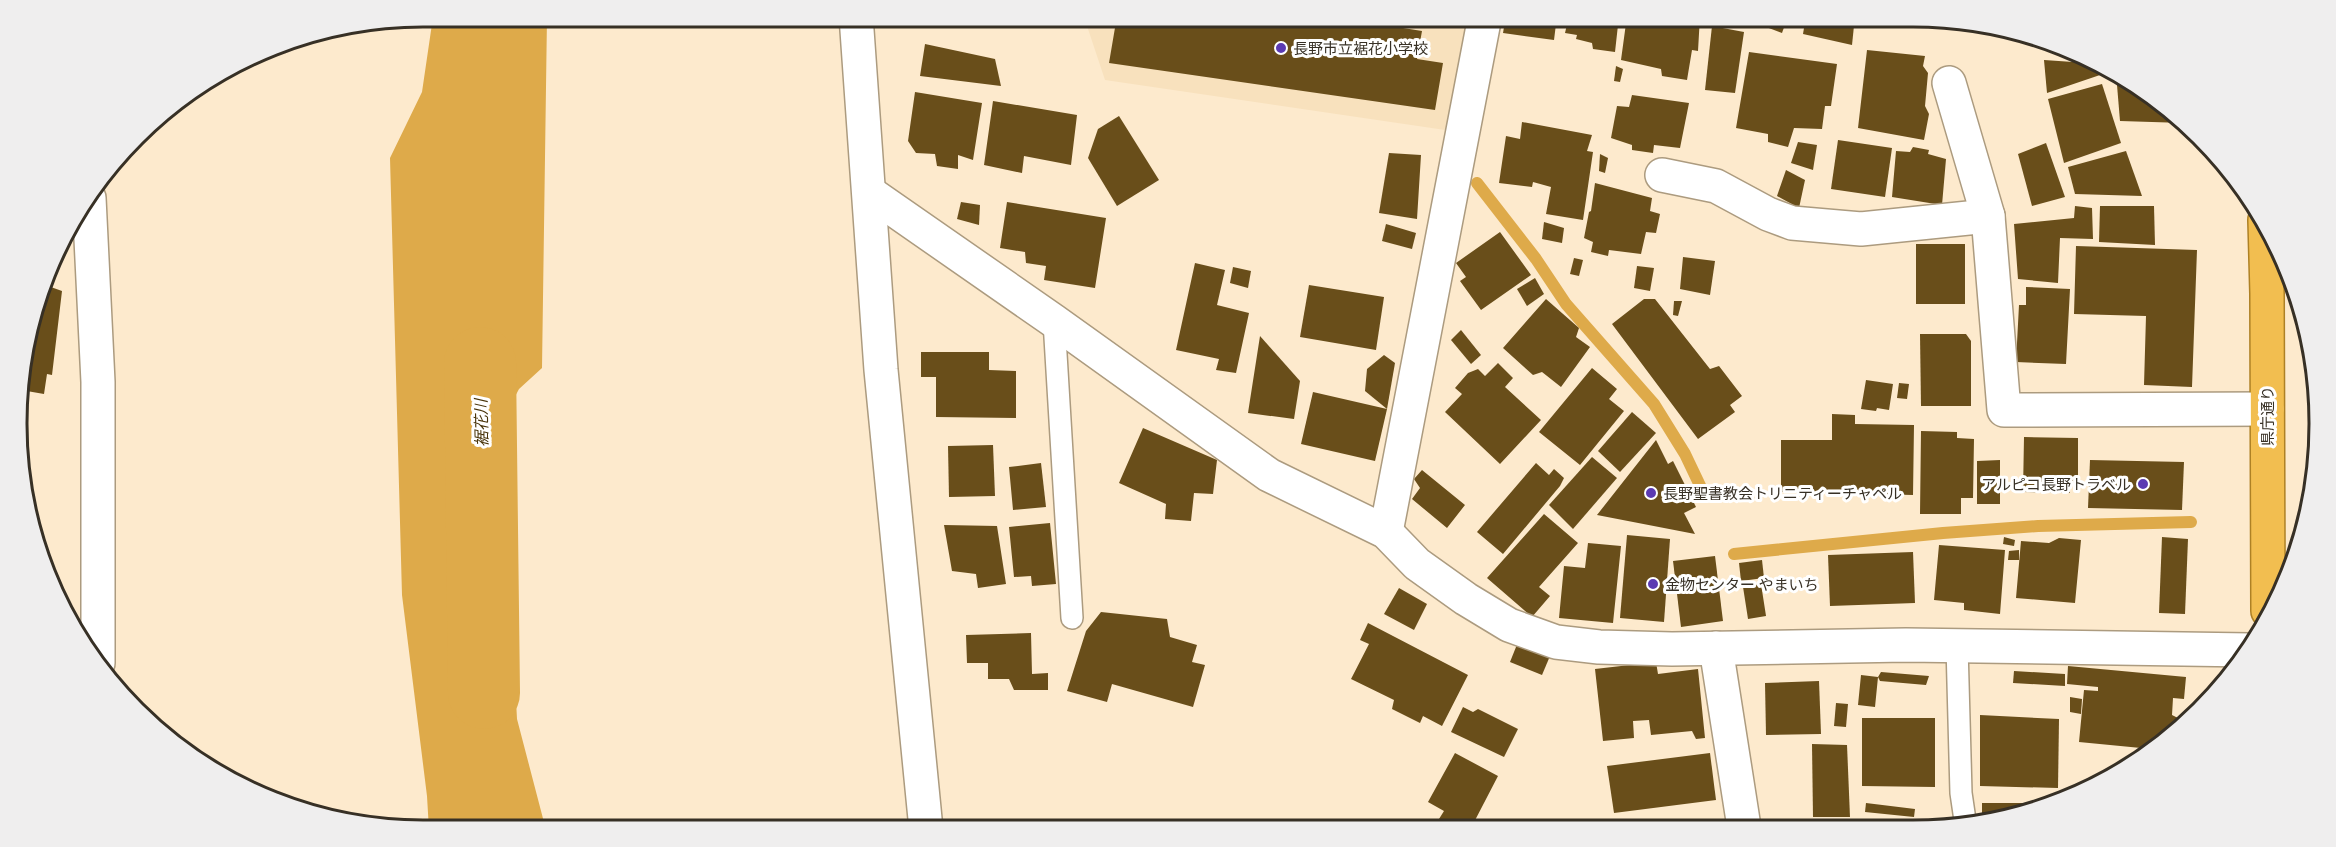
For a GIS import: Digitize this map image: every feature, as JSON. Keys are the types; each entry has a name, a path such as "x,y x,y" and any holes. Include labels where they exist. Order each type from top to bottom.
{"highway":[{"name":"県庁通り","path":"2266,243 2268,599"}],"street":[{"path":"857,27 881,370 925,820"},
{"path":"1386,532 1483,27"},
{"path":"1949,83 1988,216 2004,410 2267,409"},
{"path":"1662,175 1716,186 1768,214 1792,223 1861,229 1988,216"},
{"path":"870,193 1269,475 1386,532 1417,564 1466,598 1509,625 1556,642 1599,647 1957,646 2238,650"},
{"path":"90,210 98,382 98,650"},
{"path":"1716,648 1743,820"}],"lane":[{"path":"1054,321 1072,618"},
{"path":"1957,646 1961,793 1965,817"}],"shaded area":[{"name":"長野市立裾花小学校","path":"1087,27 1470,27 1452,131 1105,80"}],"water":[{"path":"432,27 547,27 542,368 519,389 481,461 483,596 512,625 517,719 543,820 428,820 402,595 390,158 422,92"}],"building":[{"path":"1115,27 1397,27 1422,31 1417,59 1443,63 1435,110 1109,63"},
{"path":"1504,27 1556,27 1554,40 1503,33"},
{"path":"1566,27 1618,27 1615,52 1593,49 1592,43 1576,39 1577,35 1565,33"},
{"path":"1626,27 1699,27 1698,51 1692,50 1687,80 1662,76 1661,69 1621,60"},
{"path":"1712,27 1744,32 1735,93 1705,90"},
{"path":"1766,27 1784,27 1782,33"},
{"path":"1804,27 1854,27 1852,45 1803,34"},
{"path":"925,44 995,59 1001,86 920,76"},
{"path":"1867,50 1925,56 1923,66 1928,73 1925,106 1929,114 1924,140 1858,128"},
{"path":"1749,52 1837,64 1831,106 1825,106 1822,129 1794,128 1788,147 1768,142 1768,134 1736,128"},
{"path":"2044,60 2075,62 2100,74 2100,75 2047,93"},
{"path":"1616,66 1623,69 1620,82 1614,81"},
{"path":"2102,84 2121,143 2064,163 2048,99"},
{"path":"2117,84 2171,123 2120,121"},
{"path":"915,92 982,103 973,160 958,155 958,169 937,166 935,154 916,153 908,141"},
{"path":"1632,95 1689,103 1680,148 1654,145 1653,153 1632,150 1632,145 1611,138 1617,106 1629,107"},
{"path":"993,101 1077,115 1071,165 1024,156 1022,173 984,165"},
{"path":"1119,116 1159,180 1117,206 1088,158 1098,129"},
{"path":"1522,122 1592,135 1587,151 1593,152 1583,220 1546,214 1551,187 1533,182 1532,187 1499,183 1506,136 1520,139"},
{"path":"1838,140 1892,148 1885,197 1831,189"},
{"path":"1798,142 1817,145 1813,170 1791,163"},
{"path":"2046,143 2065,197 2032,206 2018,154"},
{"path":"1913,147 1929,150 1928,154 1946,159 1942,205 1892,197 1896,151 1910,152"},
{"path":"2126,151 2142,196 2075,194 2068,167"},
{"path":"1389,153 1421,155 1417,219 1379,213"},
{"path":"1600,154 1608,158 1605,173 1599,171"},
{"path":"1786,170 1805,180 1799,208 1777,196"},
{"path":"1595,183 1652,198 1650,211 1660,214 1656,233 1646,232 1641,254 1609,250 1608,256 1591,252 1593,242 1584,238"},
{"path":"961,202 980,205 979,225 957,219"},
{"path":"1007,202 1106,218 1095,288 1044,280 1046,266 1026,263 1025,252 1000,248"},
{"path":"2075,206 2092,208 2093,239 2060,238 2058,283 2018,279 2014,224 2074,218"},
{"path":"2100,206 2154,206 2155,245 2099,242"},
{"path":"1544,222 1564,228 1562,243 1542,239"},
{"path":"1386,224 1416,233 1412,249 1382,241"},
{"path":"1500,232 1531,275 1481,310 1460,281 1466,277 1456,263"},
{"path":"1916,244 1965,244 1965,304 1916,304"},
{"path":"2076,246 2197,250 2192,387 2144,385 2146,316 2074,314"},
{"path":"1683,257 1715,261 1710,295 1680,289"},
{"path":"1574,258 1583,260 1579,276 1570,274"},
{"path":"1195,263 1225,270 1217,305 1249,313 1236,373 1216,370 1219,359 1176,350"},
{"path":"1637,266 1654,268 1650,291 1634,288"},
{"path":"1233,267 1251,271 1248,288 1230,283"},
{"path":"1535,278 1544,294 1527,306 1517,289"},
{"path":"1309,285 1384,297 1376,350 1300,337"},
{"path":"51,287 62,291 52,375 47,374 44,394 29,391 35,346"},
{"path":"2026,287 2070,289 2066,364 2016,362 2019,305 2026,305"},
{"path":"1546,299 1579,328 1576,337 1590,347 1561,387 1542,372 1533,375 1503,348"},
{"path":"1644,299 1655,299 1710,369 1719,366 1742,396 1730,405 1735,412 1698,439 1612,324"},
{"path":"1674,301 1682,301 1678,316 1673,315"},
{"path":"1461,330 1481,355 1471,364 1451,340"},
{"path":"1920,334 1966,334 1971,341 1971,406 1921,406"},
{"path":"1260,336 1300,381 1294,419 1248,413"},
{"path":"921,352 989,352 989,370 1016,371 1016,418 936,417 936,377 921,377"},
{"path":"1384,355 1395,363 1387,409 1365,391 1367,369"},
{"path":"1498,363 1513,378 1505,387 1541,420 1500,464 1445,412 1462,394 1455,388 1468,373 1478,369 1485,376"},
{"path":"1592,368 1617,389 1609,399 1624,411 1580,465 1539,432"},
{"path":"1866,380 1893,384 1889,410 1861,409"},
{"path":"1899,383 1909,384 1907,399 1897,398"},
{"path":"1313,392 1387,409 1375,461 1301,444"},
{"path":"1632,412 1656,433 1620,472 1598,451"},
{"path":"1832,414 1855,415 1855,424 1914,425 1913,495 1781,492 1781,440 1832,440"},
{"path":"1143,428 1217,460 1213,494 1194,493 1191,521 1165,519 1166,504 1119,483"},
{"path":"1921,431 1957,432 1957,438 1974,439 1973,498 1961,498 1961,514 1920,514"},
{"path":"2024,437 2078,438 2078,483 2070,483 2070,493 2023,492"},
{"path":"1656,440 1668,464 1673,461 1696,507 1684,513 1695,534 1597,515"},
{"path":"993,445 995,496 949,497 948,446"},
{"path":"1592,457 1617,478 1573,529 1549,505"},
{"path":"2000,460 2000,504 1977,504 1977,461"},
{"path":"2090,460 2184,462 2182,510 2088,508"},
{"path":"1041,463 1046,507 1013,510 1009,467"},
{"path":"1536,463 1549,475 1554,469 1564,478 1560,486 1503,554 1477,532"},
{"path":"1422,470 1465,505 1447,528 1412,499 1420,488 1414,479"},
{"path":"1544,514 1578,543 1539,587 1550,596 1532,617 1487,578"},
{"path":"1050,523 1056,584 1032,586 1031,576 1014,577 1009,527"},
{"path":"944,525 997,526 1006,584 978,588 976,574 952,571"},
{"path":"1627,535 1670,539 1664,622 1620,618"},
{"path":"2004,537 2015,540 2014,546 2003,544"},
{"path":"2162,537 2188,539 2185,614 2159,613"},
{"path":"2059,538 2081,540 2075,603 2016,598 2021,541 2049,543"},
{"path":"1588,543 1621,546 1613,623 1559,618 1564,566 1585,568"},
{"path":"1939,545 2005,550 2000,614 1964,610 1964,603 1934,600"},
{"path":"2019,550 2019,560 2008,560 2009,551"},
{"path":"1913,552 1915,603 1830,606 1828,555"},
{"path":"1715,556 1723,621 1681,627 1673,561"},
{"path":"1762,560 1764,578 1741,581 1739,563"},
{"path":"1761,584 1766,616 1748,619 1743,587"},
{"path":"1399,588 1427,604 1414,630 1384,614"},
{"path":"1101,612 1167,619 1170,637 1197,645 1192,662 1205,665 1193,707 1112,684 1107,702 1067,691 1086,631"},
{"path":"1368,623 1468,675 1442,726 1423,716 1420,723 1392,709 1394,700 1351,679 1369,644 1360,640"},
{"path":"1031,633 1032,674 1048,673 1048,690 1014,690 1009,679 988,679 988,663 967,663 966,635"},
{"path":"1518,642 1550,656 1542,675 1510,662"},
{"path":"1656,662 1658,674 1698,669 1705,738 1696,739 1692,731 1651,735 1649,720 1633,721 1634,738 1603,741 1595,669"},
{"path":"2068,666 2186,677 2184,699 2173,698 2172,715 2178,718 2140,748 2079,742 2084,690 2098,691 2098,687 2067,684"},
{"path":"2014,671 2065,674 2065,686 2013,683"},
{"path":"1881,672 1929,676 1926,685 1880,681 1878,677"},
{"path":"1861,675 1878,677 1875,707 1858,705"},
{"path":"1819,681 1821,734 1766,735 1765,683"},
{"path":"2070,697 2082,699 2081,714 2070,712"},
{"path":"1836,703 1848,704 1846,727 1834,726"},
{"path":"1463,707 1473,712 1478,709 1518,729 1504,757 1451,732"},
{"path":"1980,715 2059,719 2058,788 1980,786"},
{"path":"1862,718 1935,718 1935,787 1862,786"},
{"path":"1812,744 1847,745 1850,817 1813,817"},
{"path":"1455,753 1498,776 1475,820 1441,820 1439,819 1444,811 1428,802"},
{"path":"1710,753 1716,800 1614,813 1607,766"},
{"path":"1866,803 1915,809 1914,817 1865,812"},
{"path":"1982,803 2026,803 1990,812 1982,813"}],"waterway":[{"path":"1477,183 1536,259 1566,304 1654,404 1685,454 1705,496"},
{"name":"裾花川","path":"480,363 484,693"},
{"path":"1734,554 2038,526 2191,522"}],"place":[{"name":"長野市立裾花小学校","path":"1281,48"},
{"name":"アルピコ長野トラベル","path":"2143,484"},
{"name":"長野聖書教会トリニティーチャペル","path":"1651,493"},
{"name":"金物センター やまいち","path":"1653,584"}]}
